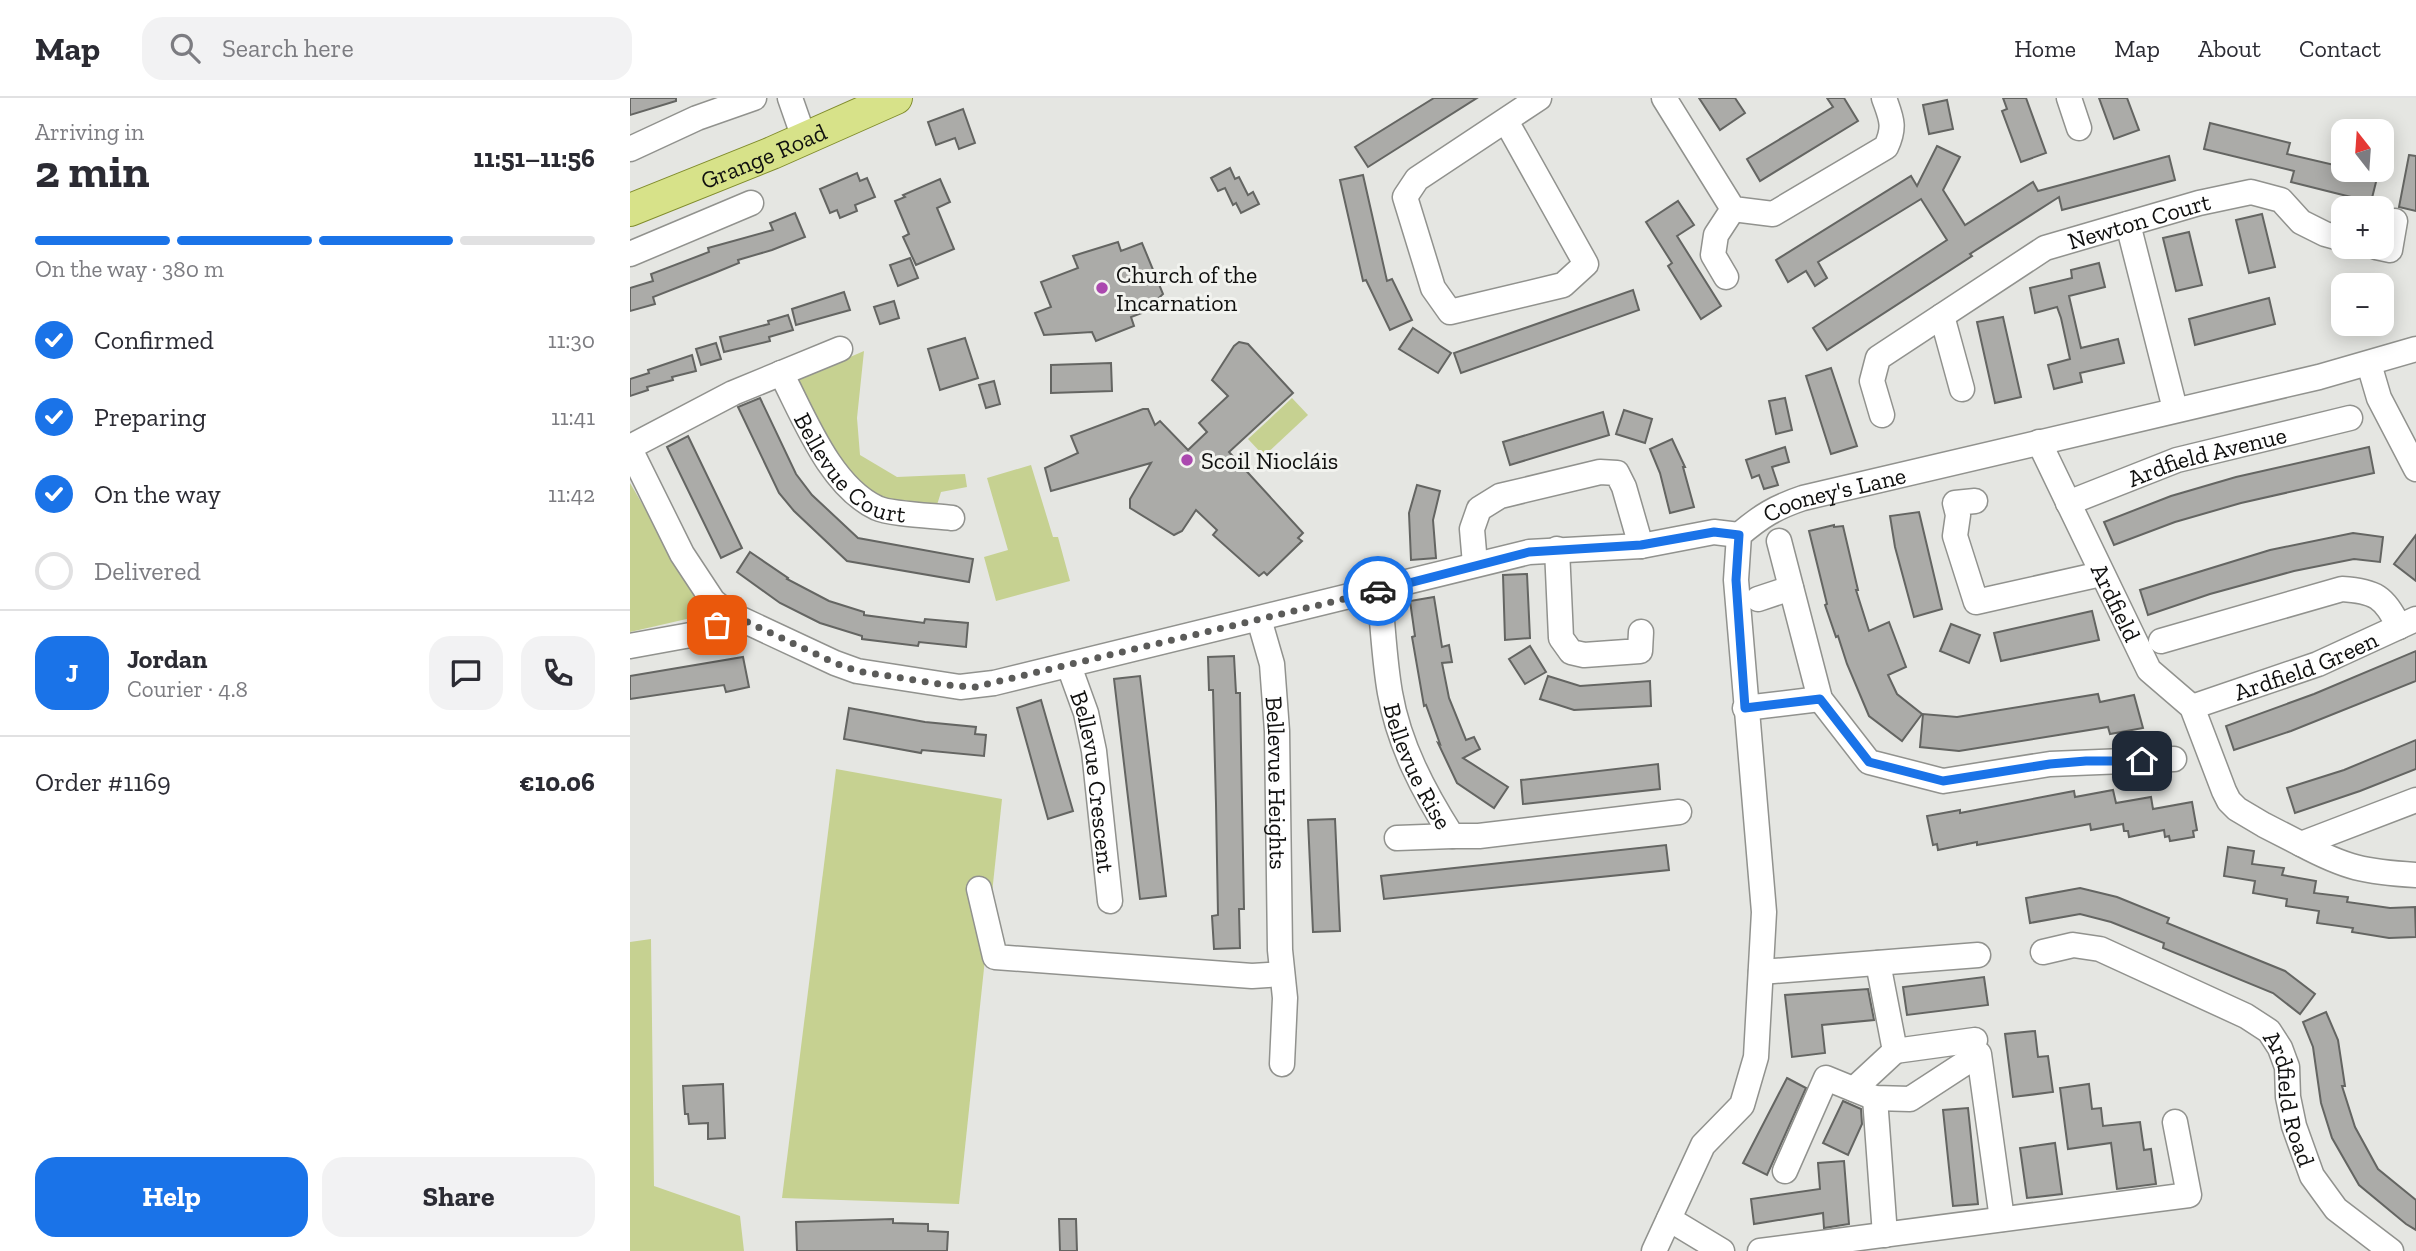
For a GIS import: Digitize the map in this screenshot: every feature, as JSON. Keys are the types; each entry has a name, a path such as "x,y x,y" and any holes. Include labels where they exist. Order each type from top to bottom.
{"main road":[{"name":"Grange Road","path":"630,210 896,98"}],"street":[{"path":"630,149 694,108 754,98"},
{"path":"790,98 804,138"},
{"path":"1506,121 1586,264 1563,285 1450,312 1433,288 1405,197 1417,179 1539,98"},
{"path":"1664,98 1733,209"},
{"path":"1733,209 1773,214 1886,147 1892,135 1892,122 1884,98"},
{"path":"2069,98 2080,128"},
{"name":"Newton Court","path":"1882,415 1872,381 1878,358 2045,248 2199,203 2251,192 2281,200 2301,222 2331,236"},
{"path":"630,254 751,203"},
{"path":"1726,276 1713,255 1716,235 1733,209"},
{"path":"2394,227 2395,221"},
{"path":"2127,224 2175,409"},
{"path":"1942,316 1962,389"},
{"name":"Bellevue Court","path":"631,453 733,393 840,349"},
{"name":"Cooney's Lane","path":"1654,1251 1703,1146 1742,1105 1756,1057 1764,912 1736,580 1739,535 1775,508 1803,498 2369,364 2416,349"},
{"path":"2369,364 2379,398 2416,469"},
{"name":"Bellevue Court","path":"781,373 830,466 857,494 878,509 952,518"},
{"name":"Ardfield Avenue","path":"2068,503 2177,460 2350,418"},
{"name":"Ardfield","path":"2039,442 2148,670 2192,707 2229,801 2264,825 2338,863 2373,873 2416,875"},
{"path":"631,453 682,554 713,601 728,613 845,667 934,683 975,687 1529,552 1641,545 1714,532 1739,535"},
{"path":"1475,564 1472,528 1479,509 1500,496 1600,472 1617,473 1624,487 1641,545"},
{"path":"1975,501 1955,503 1958,515 1955,536 1976,602 2101,574"},
{"path":"1779,541 1820,699 1869,762 1943,781 2050,764 2174,759"},
{"path":"1557,549 1561,638 1571,652 1584,656 1640,651 1642,632"},
{"path":"1758,599 1791,588"},
{"path":"2161,641 2342,589 2363,590 2380,598 2407,623"},
{"name":"Bellevue Rise","path":"1379,590 1390,694 1401,735 1415,771 1452,836 1479,836 1679,812"},
{"path":"630,646 707,632 728,613"},
{"name":"Bellevue Heights","path":"1259,619 1272,664 1277,731 1281,962 1285,998 1282,1064"},
{"name":"Ardfield Green","path":"2192,707 2318,664 2407,623"},
{"name":"Bellevue Crescent","path":"1069,666 1086,713 1094,751 1110,901"},
{"path":"1745,708 1820,699"},
{"path":"2301,844 2416,800"},
{"path":"1397,838 1452,836"},
{"path":"979,890 995,957 1252,976 1281,962"},
{"name":"Ardfield Road","path":"2043,952 2073,945 2100,949 2246,1016 2269,1031 2280,1048 2287,1067 2288,1097 2294,1126 2312,1177 2336,1209 2391,1251"},
{"path":"1760,972 1978,955"},
{"path":"1878,963 1895,1051"},
{"path":"1885,1234 1864,1094 1895,1051 1975,1040"},
{"path":"1785,1171 1826,1078 1864,1094 1910,1099 1979,1054 2002,1219"},
{"path":"1760,1251 2189,1195 2175,1122"},
{"path":"1669,1219 1722,1251"}],"green space":[{"path":"864,351 857,418 860,455 897,477 965,474 967,487 941,492 937,505 879,497 841,465 797,380"},
{"path":"1292,398 1308,415 1264,456 1248,439"},
{"path":"1031,465 1053,537 1058,537 1070,581 996,601 984,557 1008,550 987,478"},
{"path":"630,483 698,599 697,612 691,618 630,632"},
{"path":"836,769 1002,799 959,1204 782,1198"},
{"path":"651,939 654,1186 740,1216 744,1251 630,1251 630,942"}],"building":[{"path":"630,98 676,98 676,101 630,115"},
{"path":"1434,98 1477,98 1368,167 1355,147"},
{"path":"1699,98 1735,98 1745,113 1720,130"},
{"path":"1827,98 1844,98 1858,121 1760,181 1747,159 1833,107"},
{"path":"2003,98 2026,98 2046,153 2021,162 2002,111 2007,109"},
{"path":"2099,98 2127,98 2139,130 2114,139"},
{"path":"1947,100 1953,129 1929,134 1923,105"},
{"path":"963,109 975,143 959,149 955,138 936,145 928,122"},
{"path":"2210,123 2290,143 2287,154 2331,164 2331,182 2376,182 2372,196 2347,196 2291,182 2294,171 2204,149"},
{"path":"1937,146 1960,157 1943,190 1965,225 2033,182 2038,191 2169,156 2175,180 2062,210 2059,197 1827,350 1813,328 1947,240 1921,199 1818,262 1827,278 1815,286 1806,271 1788,282 1776,260 1911,176 1917,186"},
{"path":"2409,155 2416,156 2416,211 2399,207"},
{"path":"1230,168 1235,179 1239,177 1248,195 1253,192 1259,204 1241,213 1236,203 1233,205 1225,188 1218,191 1211,178"},
{"path":"857,173 860,181 867,178 875,197 855,205 857,211 840,218 837,210 830,213 820,189"},
{"path":"1363,175 1387,281 1392,279 1412,320 1390,330 1366,280 1363,281 1340,180"},
{"path":"940,179 950,202 937,208 954,249 916,265 903,237 909,234 895,201"},
{"path":"1678,201 1694,225 1677,236 1721,306 1701,319 1668,266 1672,263 1646,222"},
{"path":"795,213 805,237 738,260 739,263 653,297 655,304 630,311 630,288 653,281 651,274 709,252 708,248 773,230 770,223"},
{"path":"2262,214 2275,267 2249,273 2236,220"},
{"path":"2189,232 2202,285 2176,291 2163,238"},
{"name":"Church of the Incarnation","path":"1118,242 1121,251 1142,243 1163,294 1149,307 1150,310 1131,317 1134,326 1096,341 1092,332 1044,335 1035,313 1051,307 1041,282 1078,268 1073,256"},
{"path":"910,258 918,278 898,286 890,265"},
{"path":"2099,263 2105,287 2069,296 2081,348 2118,339 2124,363 2080,373 2082,382 2054,389 2048,365 2070,359 2061,318 2057,307 2035,313 2030,288 2072,278 2071,270"},
{"path":"1633,290 1639,310 1461,373 1454,353"},
{"path":"844,292 850,310 796,325 792,309"},
{"path":"2269,298 2275,324 2195,345 2189,319"},
{"path":"894,301 899,318 880,324 874,307"},
{"path":"788,315 793,330 769,337 770,341 724,352 720,337 769,324 768,321"},
{"path":"2003,317 2021,397 1995,403 1977,322"},
{"path":"1413,328 1451,353 1438,373 1399,349"},
{"path":"965,338 978,378 940,390 928,349"},
{"path":"1239,342 1248,344 1293,393 1229,452 1303,533 1298,538 1302,541 1267,575 1264,572 1259,576 1213,535 1217,530 1196,510 1182,531 1174,535 1130,508 1130,499 1151,463 1051,491 1045,468 1078,453 1071,436 1143,409 1148,409 1155,425 1160,421 1188,450 1207,432 1199,423 1228,396 1212,380"},
{"path":"716,343 721,359 701,365 696,349"},
{"path":"692,355 696,371 672,377 673,380 647,387 648,390 630,396 630,379"},
{"path":"1111,363 1112,391 1051,393 1051,365"},
{"path":"1831,368 1857,446 1831,454 1806,376"},
{"path":"994,381 1000,404 986,408 979,385"},
{"path":"760,398 796,474 812,495 858,538 973,559 969,582 847,561 794,511 779,493 738,407"},
{"path":"1785,398 1792,430 1776,434 1769,401"},
{"path":"1624,410 1652,419 1645,443 1616,434"},
{"path":"1603,412 1609,435 1510,465 1503,442"},
{"path":"688,436 742,548 721,558 667,447"},
{"path":"1672,439 1685,467 1694,507 1670,513 1660,473 1650,449"},
{"path":"1785,447 1789,462 1772,467 1778,485 1764,489 1759,475 1752,478 1746,460"},
{"path":"2369,447 2374,473 2241,503 2175,522 2114,545 2104,522 2171,496 2236,477"},
{"path":"1417,485 1440,491 1433,520 1436,558 1411,560 1409,513"},
{"path":"1919,512 1942,609 1914,617 1895,547 1890,516"},
{"path":"1834,525 1843,526 1856,590 1869,631 1889,622 1906,667 1888,675 1897,694 1922,714 1902,741 1869,716 1825,605 1827,604 1809,531"},
{"path":"2353,533 2383,537 2380,562 2354,559 2294,571 2210,594 2148,615 2140,590 2270,550"},
{"path":"2416,535 2416,581 2394,564"},
{"path":"750,552 787,579 829,601 864,612 864,615 924,623 925,619 968,623 966,647 919,642 918,646 862,639 862,636 820,623 780,603 737,572"},
{"path":"1527,574 1530,638 1505,640 1503,575"},
{"path":"1434,597 1442,647 1449,645 1452,662 1442,663 1449,698 1466,740 1474,737 1480,749 1463,758 1508,787 1494,808 1457,783 1438,743 1440,744 1426,705 1424,706 1412,637 1415,636 1410,601"},
{"path":"2092,611 2099,640 2001,661 1994,633"},
{"path":"1951,624 1980,635 1969,663 1940,651"},
{"path":"1530,646 1546,672 1525,684 1509,659"},
{"path":"2416,651 2416,681 2291,731 2234,750 2226,726 2314,694"},
{"path":"1234,656 1236,693 1240,693 1244,909 1239,909 1240,948 1214,949 1212,916 1218,915 1216,804 1213,690 1209,690 1208,657"},
{"path":"743,657 749,687 726,692 724,685 630,699 630,676"},
{"path":"1140,676 1166,896 1140,899 1114,679"},
{"path":"1548,676 1580,686 1650,681 1651,706 1574,710 1540,699"},
{"path":"2098,694 2100,702 2134,695 2143,728 2110,734 2108,727 1959,751 1920,747 1923,714 1957,717"},
{"path":"1041,700 1073,811 1048,819 1017,708"},
{"path":"849,708 925,722 976,727 975,734 986,735 984,756 922,750 921,753 844,739"},
{"path":"2416,740 2416,769 2295,813 2287,788 2344,770"},
{"path":"1658,764 1660,789 1523,804 1521,780"},
{"path":"2113,790 2116,803 2151,797 2153,809 2192,802 2197,830 2193,831 2194,837 2170,841 2169,836 2165,837 2164,830 2129,837 2123,824 2091,830 2090,824 1977,845 1977,842 1938,850 1937,844 1933,845 1927,816 1960,810 1960,813 2074,791 2075,797"},
{"path":"1335,819 1340,931 1313,932 1308,820"},
{"path":"1666,845 1669,870 1384,899 1381,876"},
{"path":"2228,847 2254,851 2252,864 2284,868 2282,875 2316,881 2314,893 2348,897 2347,902 2390,908 2415,907 2416,937 2389,938 2352,932 2353,928 2317,923 2319,911 2286,906 2287,899 2253,893 2255,881 2224,876"},
{"path":"2080,888 2117,897 2169,918 2167,923 2285,971 2315,994 2300,1014 2273,993 2163,948 2164,943 2111,922 2080,914 2030,923 2026,898"},
{"path":"1984,977 1988,1005 1907,1015 1903,987"},
{"path":"1868,989 1874,1020 1822,1025 1825,1053 1792,1057 1785,995"},
{"path":"2326,1012 2338,1040 2345,1086 2342,1086 2355,1127 2378,1169 2416,1200 2416,1230 2359,1185 2332,1138 2321,1103 2313,1047 2303,1022"},
{"path":"2035,1031 2038,1057 2048,1056 2053,1092 2013,1097 2005,1034"},
{"path":"1787,1078 1806,1088 1767,1175 1743,1163"},
{"path":"723,1084 725,1138 708,1139 708,1123 689,1124 688,1114 685,1114 683,1086"},
{"path":"2089,1084 2092,1109 2101,1108 2103,1126 2140,1122 2144,1150 2151,1149 2156,1184 2117,1189 2111,1143 2068,1149 2060,1088"},
{"path":"1843,1101 1861,1109 1862,1124 1848,1155 1823,1143"},
{"path":"1968,1108 1978,1204 1953,1206 1943,1110"},
{"path":"2055,1143 2062,1194 2027,1198 2020,1148"},
{"path":"1844,1161 1849,1224 1824,1228 1823,1213 1754,1224 1751,1199 1820,1189 1818,1163"},
{"path":"893,1219 893,1223 928,1224 928,1231 948,1232 947,1251 797,1251 796,1222"},
{"path":"1059,1219 1076,1219 1077,1251 1060,1251"}],"way so far":[{"path":"717,625 728,613 857,671 975,687 1378,591"}],"place":[{"name":"Church of the Incarnation","path":"1102,288"},
{"name":"Scoil Niocláis","path":"1187,460"}],"route":[{"path":"1378,591 1529,552 1641,545 1714,532 1739,535 1736,580 1745,708 1820,699 1869,762 1943,781 2015,772 2050,764 2142,761"}]}
